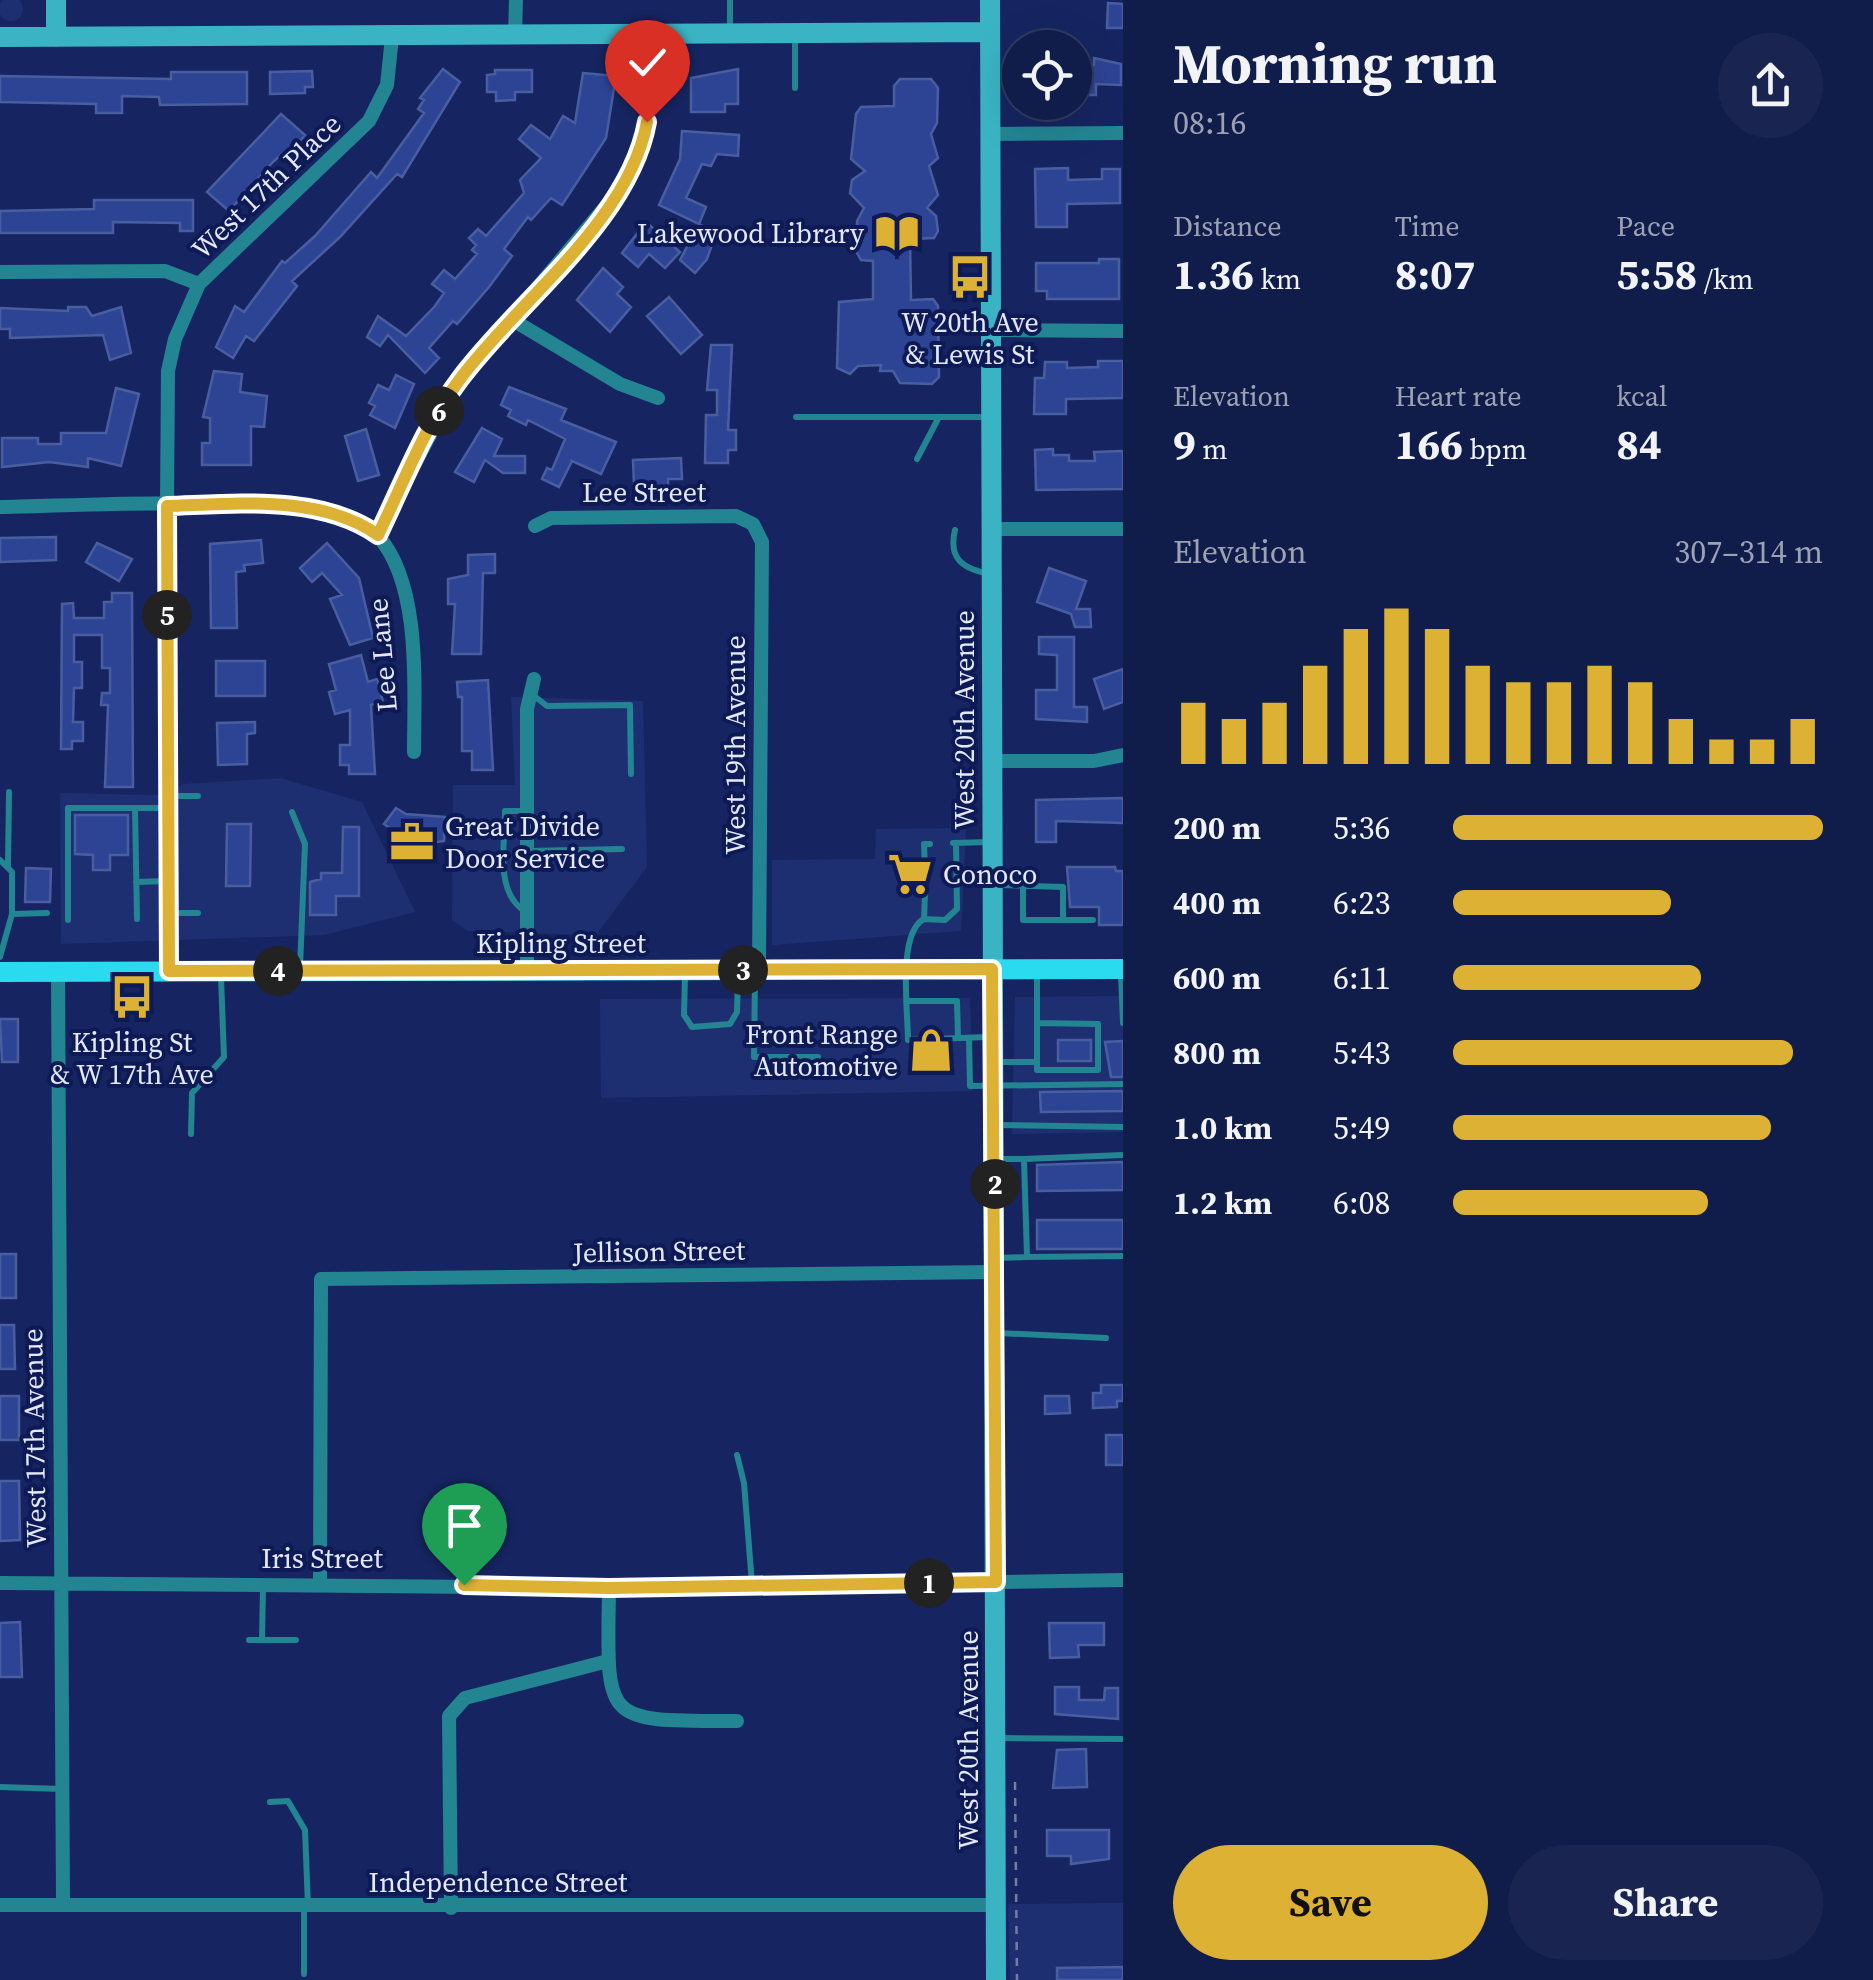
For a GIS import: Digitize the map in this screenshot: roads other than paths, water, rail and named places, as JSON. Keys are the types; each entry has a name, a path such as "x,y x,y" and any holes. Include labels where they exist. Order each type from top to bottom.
{"main road":[{"name":"Kipling Street","path":"0,972 1122,968"}],"street":[{"path":"56,0 56,37"},
{"path":"514,36 516,0"},
{"name":"West 20th Avenue","path":"990,0 992,969 997,1265 996,1980"},
{"path":"0,37 990,32"},
{"path":"0,507 260,505 320,511 359,522 378,535 458,382 622,187 644,142 658,36"},
{"name":"West 17th Place","path":"169,971 168,372 185,310 199,284 369,121 387,86 392,37"},
{"path":"990,134 1123,133"},
{"path":"0,272 165,271 199,284"},
{"path":"511,318 620,384 658,398"},
{"path":"991,330 1123,331"},
{"name":"Lee Street","path":"535,526 551,518 736,516 754,524"},
{"name":"West 19th Avenue","path":"751,969 762,542 754,524"},
{"path":"991,529 1123,529"},
{"name":"Lee Lane","path":"378,535 399,576 411,626 414,752"},
{"path":"527,970 527,811 533,686"},
{"path":"992,761 1094,761 1123,754"},
{"name":"West 17th Avenue","path":"58,972 63,1904"},
{"name":"Jellison Street","path":"320,1582 321,1279 997,1265"},
{"name":"Iris Street","path":"0,1583 320,1582 609,1588 1123,1580"},
{"path":"609,1588 608,1661 612,1692 622,1710 645,1721 738,1722"},
{"path":"451,1908 449,1716 465,1698 608,1661"},
{"name":"Independence Street","path":"0,1905 996,1905"}],"lane":[{"path":"730,0 730,35"},
{"path":"795,34 795,88"},
{"path":"796,418 991,417"},
{"path":"917,460 938,418"},
{"path":"955,530 956,558 966,570 992,574"},
{"path":"533,686 547,706 630,705 631,774"},
{"path":"8,868 9,792"},
{"path":"68,920 68,808 136,808 198,796"},
{"path":"136,808 137,919"},
{"path":"527,811 505,811 504,884 513,904 527,912"},
{"path":"292,812 306,844 300,971"},
{"path":"924,919 953,917 954,843 992,842"},
{"path":"925,870 924,844 930,844"},
{"path":"527,851 622,849"},
{"path":"0,860 12,872 12,914 0,956"},
{"path":"136,882 169,881"},
{"path":"992,885 1062,887 1062,920"},
{"path":"1023,886 1023,920 1093,920"},
{"path":"925,894 928,906 924,919 908,939 908,1040 994,1037"},
{"path":"169,913 198,912"},
{"path":"12,914 47,913"},
{"path":"1122,968 1123,1023"},
{"path":"686,970 684,1015 692,1027 721,1027 730,1024 737,1012 751,969"},
{"path":"751,969 754,1057 818,1057"},
{"path":"1036,969 1036,1023 1036,1062 1036,1070 1098,1070 1098,1024 1036,1023"},
{"path":"191,1134 192,1092 224,1057 220,971"},
{"path":"908,1002 958,1000 958,1038"},
{"path":"969,1038 970,1086 1123,1084"},
{"path":"994,1062 1036,1062"},
{"path":"995,1125 1123,1126"},
{"path":"995,1159 1123,1155"},
{"path":"1024,1159 1027,1258"},
{"path":"997,1265 1027,1258 1123,1256"},
{"path":"997,1333 1106,1338"},
{"path":"737,1455 744,1483 752,1586"},
{"path":"262,1582 262,1640"},
{"path":"249,1640 296,1640"},
{"path":"995,1738 1123,1740"},
{"path":"0,1787 63,1788"},
{"path":"270,1802 288,1801 305,1830 304,1974"}],"place":[{"name":"Lakewood Library","path":"897,233"},
{"name":"W 20th Ave & Lewis St","path":"970,277"},
{"name":"Great Divide Door Service","path":"412,842"},
{"name":"Conoco","path":"910,874"},
{"name":"Kipling St & W 17th Ave","path":"132,997"},
{"name":"Front Range Automotive","path":"931,1050"}]}
